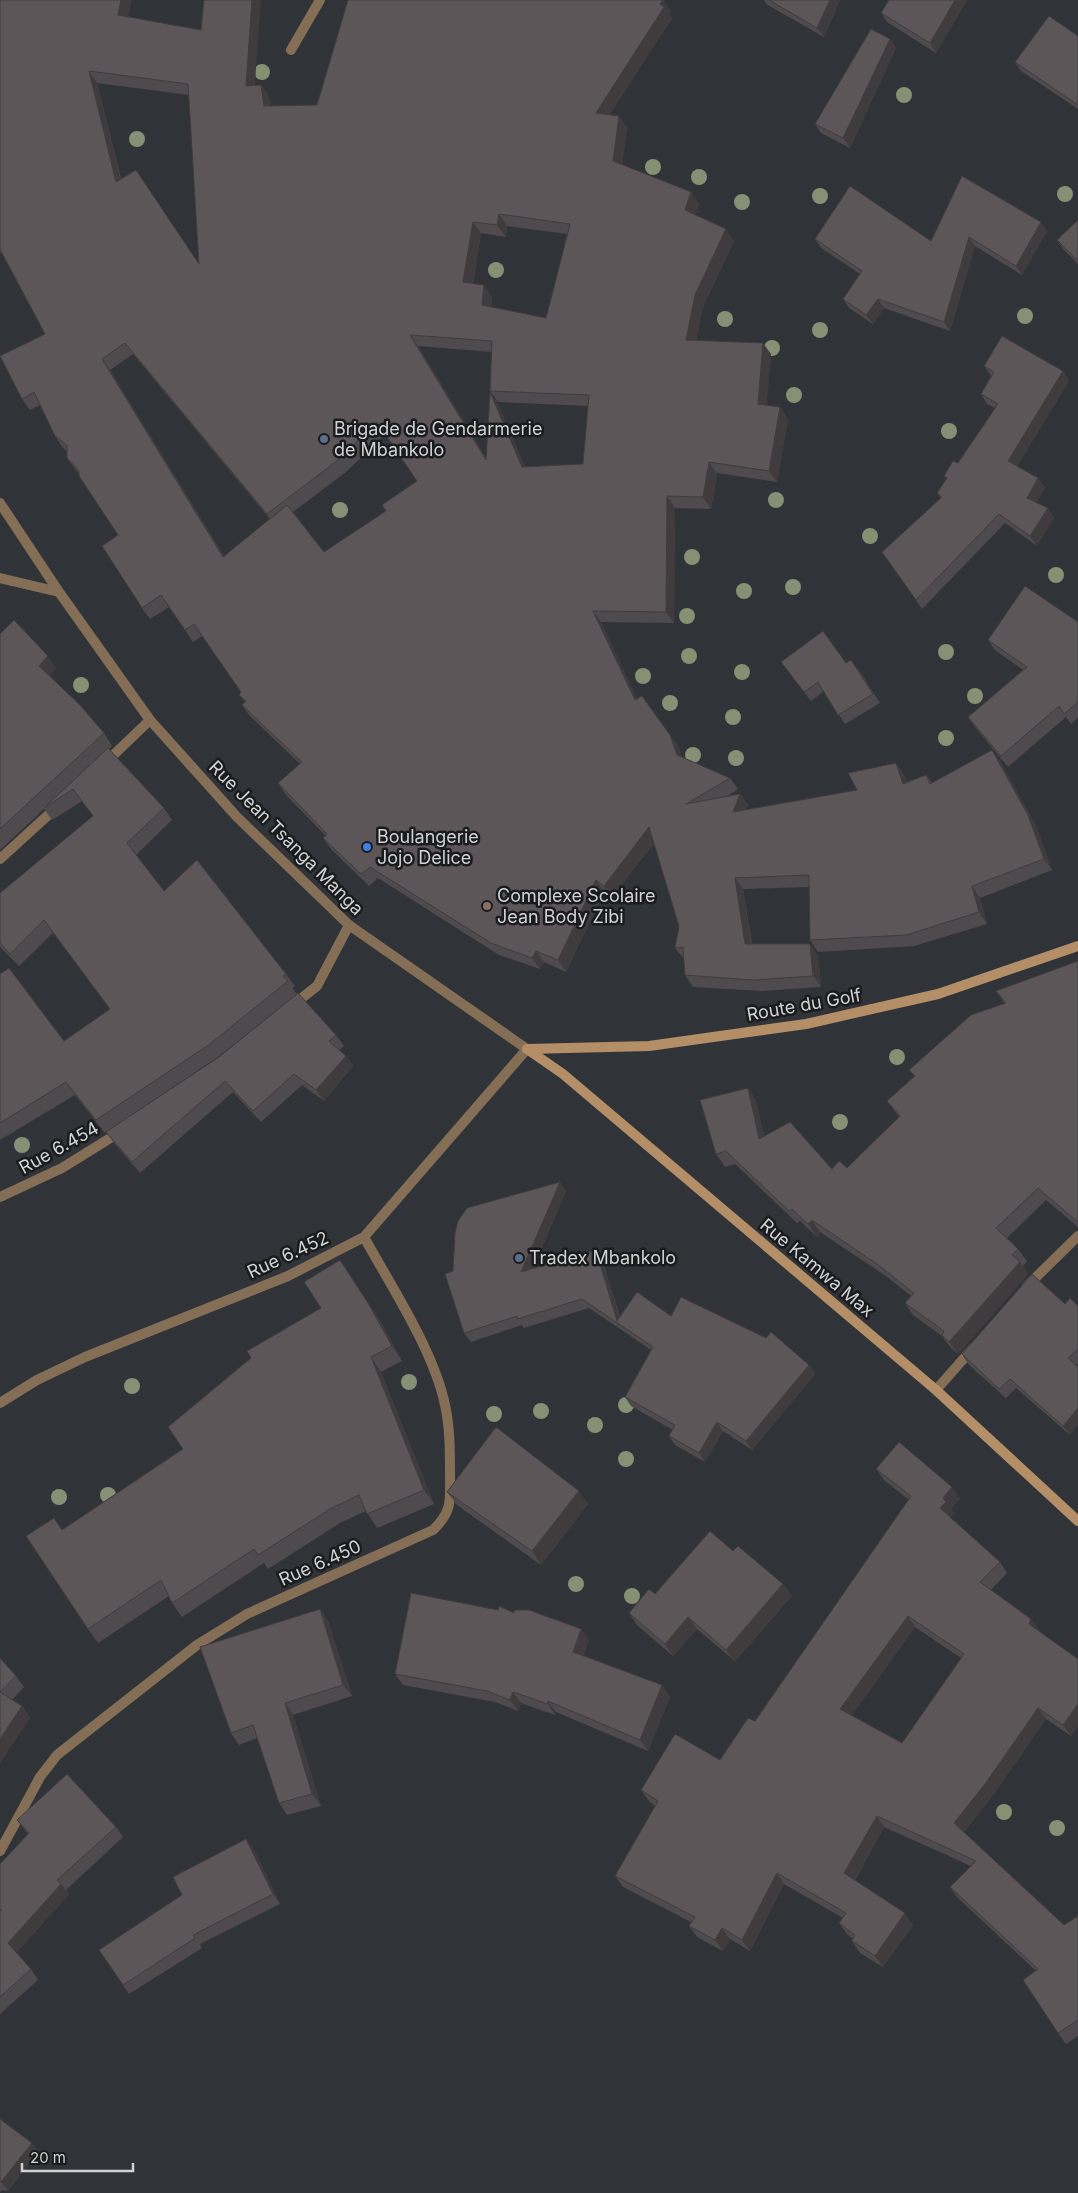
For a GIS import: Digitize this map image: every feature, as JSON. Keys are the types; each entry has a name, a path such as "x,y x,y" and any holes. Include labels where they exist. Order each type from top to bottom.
{"main road":[{"name":"Route du Golf","path":"527,1049 649,1046 806,1024 938,994 1078,946"},
{"name":"Rue Kamwa Max","path":"527,1049 563,1074 936,1390 1078,1521"}],"street":[{"path":"292,50 320,0"},
{"name":"Rue Jean Tsanga Manga","path":"0,503 59,592 150,720 237,817 348,925 527,1049"},
{"path":"0,578 59,592"},
{"path":"98,769 150,720"},
{"path":"0,859 63,801"},
{"path":"288,1009 317,986 348,925"},
{"name":"Rue 6.452","path":"0,1403 37,1380 85,1357 288,1276 364,1237 527,1049"},
{"name":"Rue 6.454","path":"0,1197 62,1168 129,1126"},
{"path":"1021,1293 1078,1236"},
{"name":"Rue 6.450","path":"0,1850 40,1777 57,1755 197,1645 247,1614 433,1530 444,1519 450,1505 450,1452 445,1404 429,1357 364,1237"},
{"path":"936,1390 981,1338"}],"building":[{"path":"0,0 121,0 118,15 201,30 204,0 252,0 246,86 261,85 264,106 317,105 348,0 663,0 660,4 664,7 596,113 619,116 613,161 691,192 685,210 726,229 695,295 686,340 763,343 758,404 780,407 769,471 709,462 703,497 667,496 666,612 593,611 635,700 642,696 670,735 677,755 730,778 686,804 740,794 733,812 857,790 848,773 896,763 903,784 926,775 930,784 992,750 1028,815 1044,859 972,886 979,912 906,935 810,940 809,875 735,878 745,944 810,944 813,976 753,980 685,975 683,947 675,948 679,926 649,827 604,886 596,880 558,960 536,951 532,958 491,943 370,867 361,874 323,838 327,834 278,783 302,762 242,705 246,701 239,695 241,692 194,624 185,630 161,595 142,608 102,546 118,535 79,476 79,471 67,458 67,445 55,436 34,392 22,399 0,356 45,334 0,249","holes":["89,71 188,84 199,264 136,170 116,182","499,214 570,224 546,318 482,305 484,285 463,282 473,222 497,225","410,335 492,341 490,391 589,395 583,464 522,467 490,392 486,460","125,343 267,514 338,460 377,422 417,481 382,505 386,511 324,552 287,505 223,557 102,359"]},
{"path":"769,0 830,0 817,28"},
{"path":"889,0 955,0 930,43 881,13"},
{"path":"1049,16 1078,36 1078,105 1015,62"},
{"path":"871,29 890,39 843,138 815,124"},
{"path":"962,176 1041,222 1016,266 969,237 944,322 878,299 866,315 843,299 862,271 815,239 850,186 931,241"},
{"path":"1078,220 1078,261 1057,240"},
{"path":"1002,336 1063,371 1008,461 1038,478 1027,498 1048,508 1030,536 999,514 916,600 882,552 942,497 937,493 947,478 944,476 953,461 958,463 998,404 981,394 994,372 984,366"},
{"path":"1025,586 1078,622 1078,702 1064,714 1059,706 1001,756 968,717 1027,667 988,640"},
{"path":"14,620 48,656 39,666 80,705 104,733 0,829 0,634"},
{"path":"823,631 846,663 851,660 873,694 838,715 818,682 804,692 781,662"},
{"path":"108,748 164,808 127,843 164,891 197,860 286,974 283,976 288,981 210,1044 96,1120 66,1082 0,1123 0,974 9,968 64,1041 110,1009 44,920 10,954 0,943 0,893 93,816 73,789 44,808"},
{"path":"1078,961 1078,1222 1038,1188 996,1228 1018,1249 1012,1255 1020,1262 949,1342 942,1335 944,1331 905,1303 914,1293 877,1264 812,1220 808,1224 792,1209 789,1211 726,1151 716,1154 700,1100 748,1088 759,1139 790,1122 832,1169 839,1161 847,1168 900,1116 887,1101 915,1076 909,1070 971,1015 1006,1003 996,991"},
{"path":"298,993 336,1035 329,1041 346,1056 316,1090 294,1074 253,1111 225,1081 132,1162 106,1132 219,1057"},
{"path":"560,1182 521,1272 596,1250 617,1321 637,1292 671,1316 681,1297 766,1338 771,1332 809,1365 746,1441 717,1422 699,1453 669,1436 675,1425 625,1397 653,1347 582,1299 517,1319 517,1316 464,1333 445,1274 453,1271 455,1233 458,1221 467,1208"},
{"path":"340,1260 368,1303 392,1346 371,1357 424,1490 367,1514 359,1495 330,1509 258,1555 254,1549 172,1603 161,1580 88,1629 26,1536 54,1518 62,1530 183,1449 168,1427 251,1358 247,1351 321,1308 304,1282"},
{"path":"1032,1274 1065,1304 1070,1298 1078,1306 1078,1349 1068,1358 1078,1367 1078,1408 1063,1426 1010,1379 999,1389 962,1354"},
{"path":"496,1427 579,1491 532,1551 447,1492"},
{"path":"899,1442 952,1487 943,1498 946,1502 940,1508 1000,1562 980,1582 1031,1619 1029,1624 1078,1659 1078,1704 1063,1725 1038,1708 985,1784 954,1823 1064,1925 1078,1916 1078,2020 1058,2033 1023,1980 1038,1969 950,1887 976,1861 877,1816 844,1873 905,1913 875,1956 852,1941 855,1935 839,1923 846,1913 777,1873 742,1940 722,1928 715,1940 689,1926 695,1917 615,1876 658,1801 641,1790 675,1734 720,1760 748,1718 755,1721 911,1496 876,1469","holes":["908,1616 964,1654 902,1743 840,1709"]},
{"path":"710,1531 733,1551 738,1546 783,1584 726,1650 688,1617 665,1644 629,1613 649,1589 655,1594"},
{"path":"411,1593 498,1610 499,1606 514,1613 515,1610 529,1610 581,1629 573,1652 662,1685 640,1740 548,1701 548,1704 513,1692 510,1700 487,1691 395,1674"},
{"path":"320,1609 343,1685 285,1703 312,1794 279,1803 253,1725 231,1733 200,1647"},
{"path":"0,1658 16,1676 0,1692"},
{"path":"0,1692 22,1706 0,1739"},
{"path":"67,1774 116,1827 57,1880 61,1884 8,1943 31,1969 0,1997 0,1911 2,1910 0,1908 0,1864 29,1833 17,1820"},
{"path":"246,1839 273,1894 193,1935 195,1938 123,1985 99,1950 182,1895 173,1877"},
{"path":"0,2119 32,2143 1,2182 0,2181"}],"place":[{"name":"Brigade de Gendarmerie de Mbankolo","path":"324,439"},
{"name":"Boulangerie Jojo Delice","path":"367,847"},
{"name":"Complexe Scolaire Jean Body Zibi","path":"487,906"},
{"name":"Tradex Mbankolo","path":"519,1258"}]}
